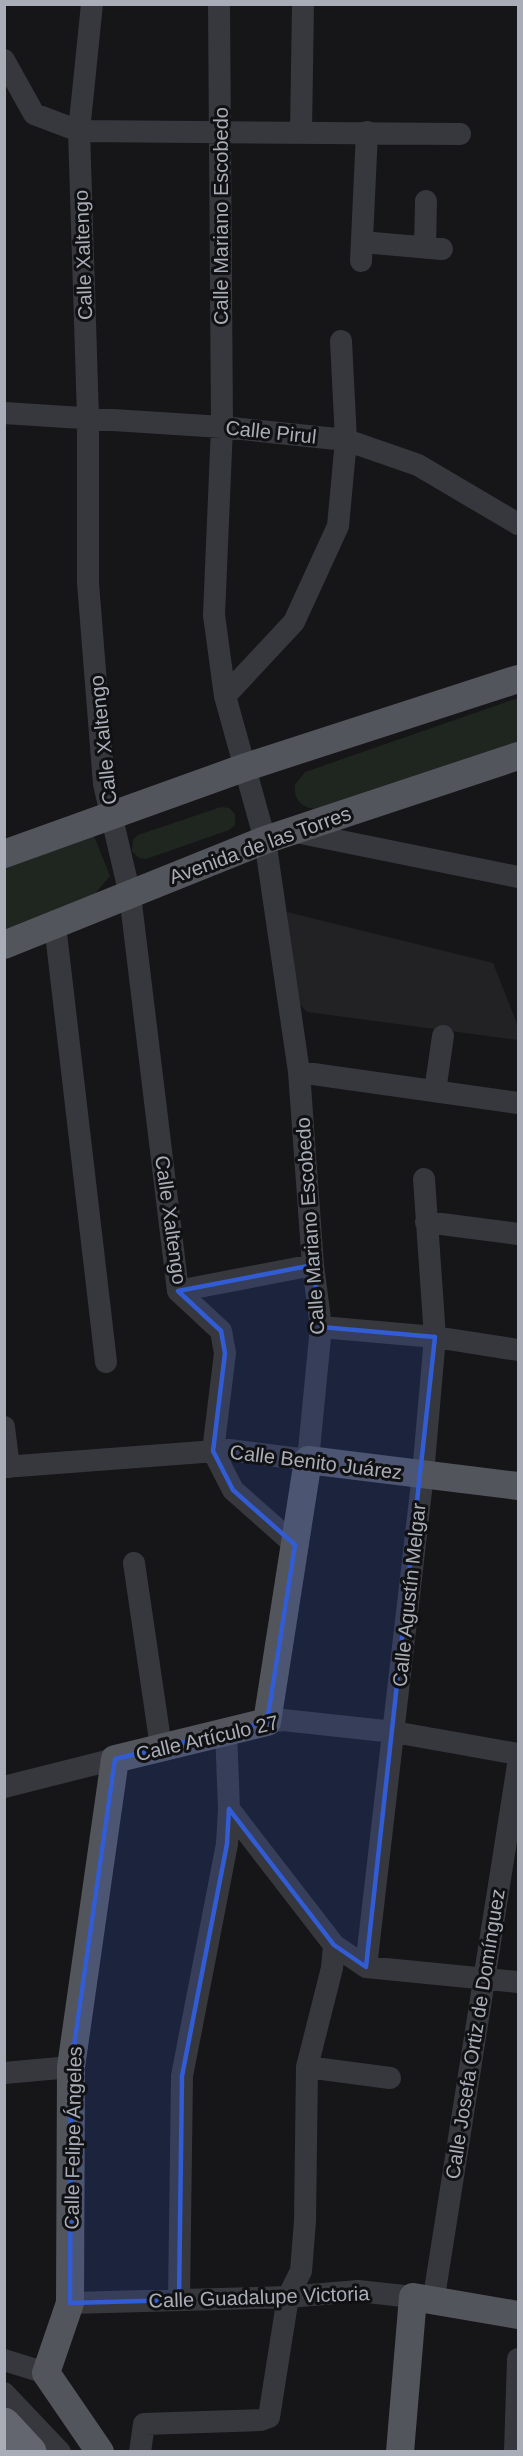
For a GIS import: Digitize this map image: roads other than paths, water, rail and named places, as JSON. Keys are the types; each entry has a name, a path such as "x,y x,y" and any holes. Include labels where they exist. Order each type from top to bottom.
{"highway":[{"path":"4,2424 30,2451"}],"main road":[{"path":"4,854 246,767 519,679"},
{"name":"Avenida de las Torres","path":"4,945 277,835 519,756"},
{"name":"Calle Benito Juárez","path":"308,1460 519,1486"},
{"name":"Calle Mariano Escobedo","path":"267,1722 308,1460"},
{"name":"Calle Artículo 27","path":"115,1759 267,1722"},
{"name":"Calle Felipe Ángeles","path":"46,2373 70,2303 70,2067 115,1759"},
{"name":"Calle Guadalupe Victoria","path":"423,2300 519,2315"},
{"name":"Calle Josefa Ortiz de Domínguez","path":"400,2451 423,2300"},
{"path":"46,2373 100,2451"}],"street":[{"name":"Calle Xaltengo","path":"92,4 79,131 88,417 88,583 104,784 130,895 178,1291 221,1331 225,1353 213,1451"},
{"name":"Calle Mariano Escobedo","path":"219,4 222,427 214,615 225,696 246,767 277,835 299,1072 313,1265 321,1327 308,1460"},
{"path":"301,131 303,4"},
{"path":"4,60 34,114 79,131 460,134"},
{"path":"367,132 361,251 434,248 426,201"},
{"path":"225,696 294,622 338,526 346,440 341,342"},
{"name":"Calle Pirul","path":"4,413 222,427 346,440 418,465 519,524"},
{"path":"277,835 519,877"},
{"path":"55,925 105,1362"},
{"path":"435,1091 443,1036"},
{"path":"299,1072 519,1103"},
{"name":"Calle Agustín Melgar","path":"366,1967 423,1474 435,1337 424,1179"},
{"path":"426,1222 519,1234"},
{"path":"178,1291 313,1265"},
{"path":"321,1327 435,1337 519,1350"},
{"path":"4,1427 7,1467"},
{"name":"Calle Benito Juárez","path":"7,1467 229,1450 308,1460"},
{"path":"213,1451 233,1490 295,1545"},
{"path":"134,1563 161,1747"},
{"name":"Calle Artículo 27","path":"267,1722 284,1720 394,1732 519,1754"},
{"path":"179,2300 182,2076 227,1844 229,1809 226,1731"},
{"name":"Calle Artículo 27","path":"4,1787 115,1759"},
{"name":"Calle Josefa Ortiz de Domínguez","path":"423,2300 484,1980 519,1765"},
{"path":"229,1809 334,1945 366,1967 519,1982"},
{"path":"140,2451 144,2424 261,2420 269,2417 288,2297 301,2271 305,2221 307,2067 332,1968 334,1945"},
{"path":"4,2073 70,2067"},
{"path":"307,2067 390,2078"},
{"name":"Calle Guadalupe Victoria","path":"70,2303 288,2297 358,2291 423,2300"},
{"path":"515,2451 519,2359"},
{"path":"4,2360 46,2373"},
{"path":"4,2393 60,2451"}]}
